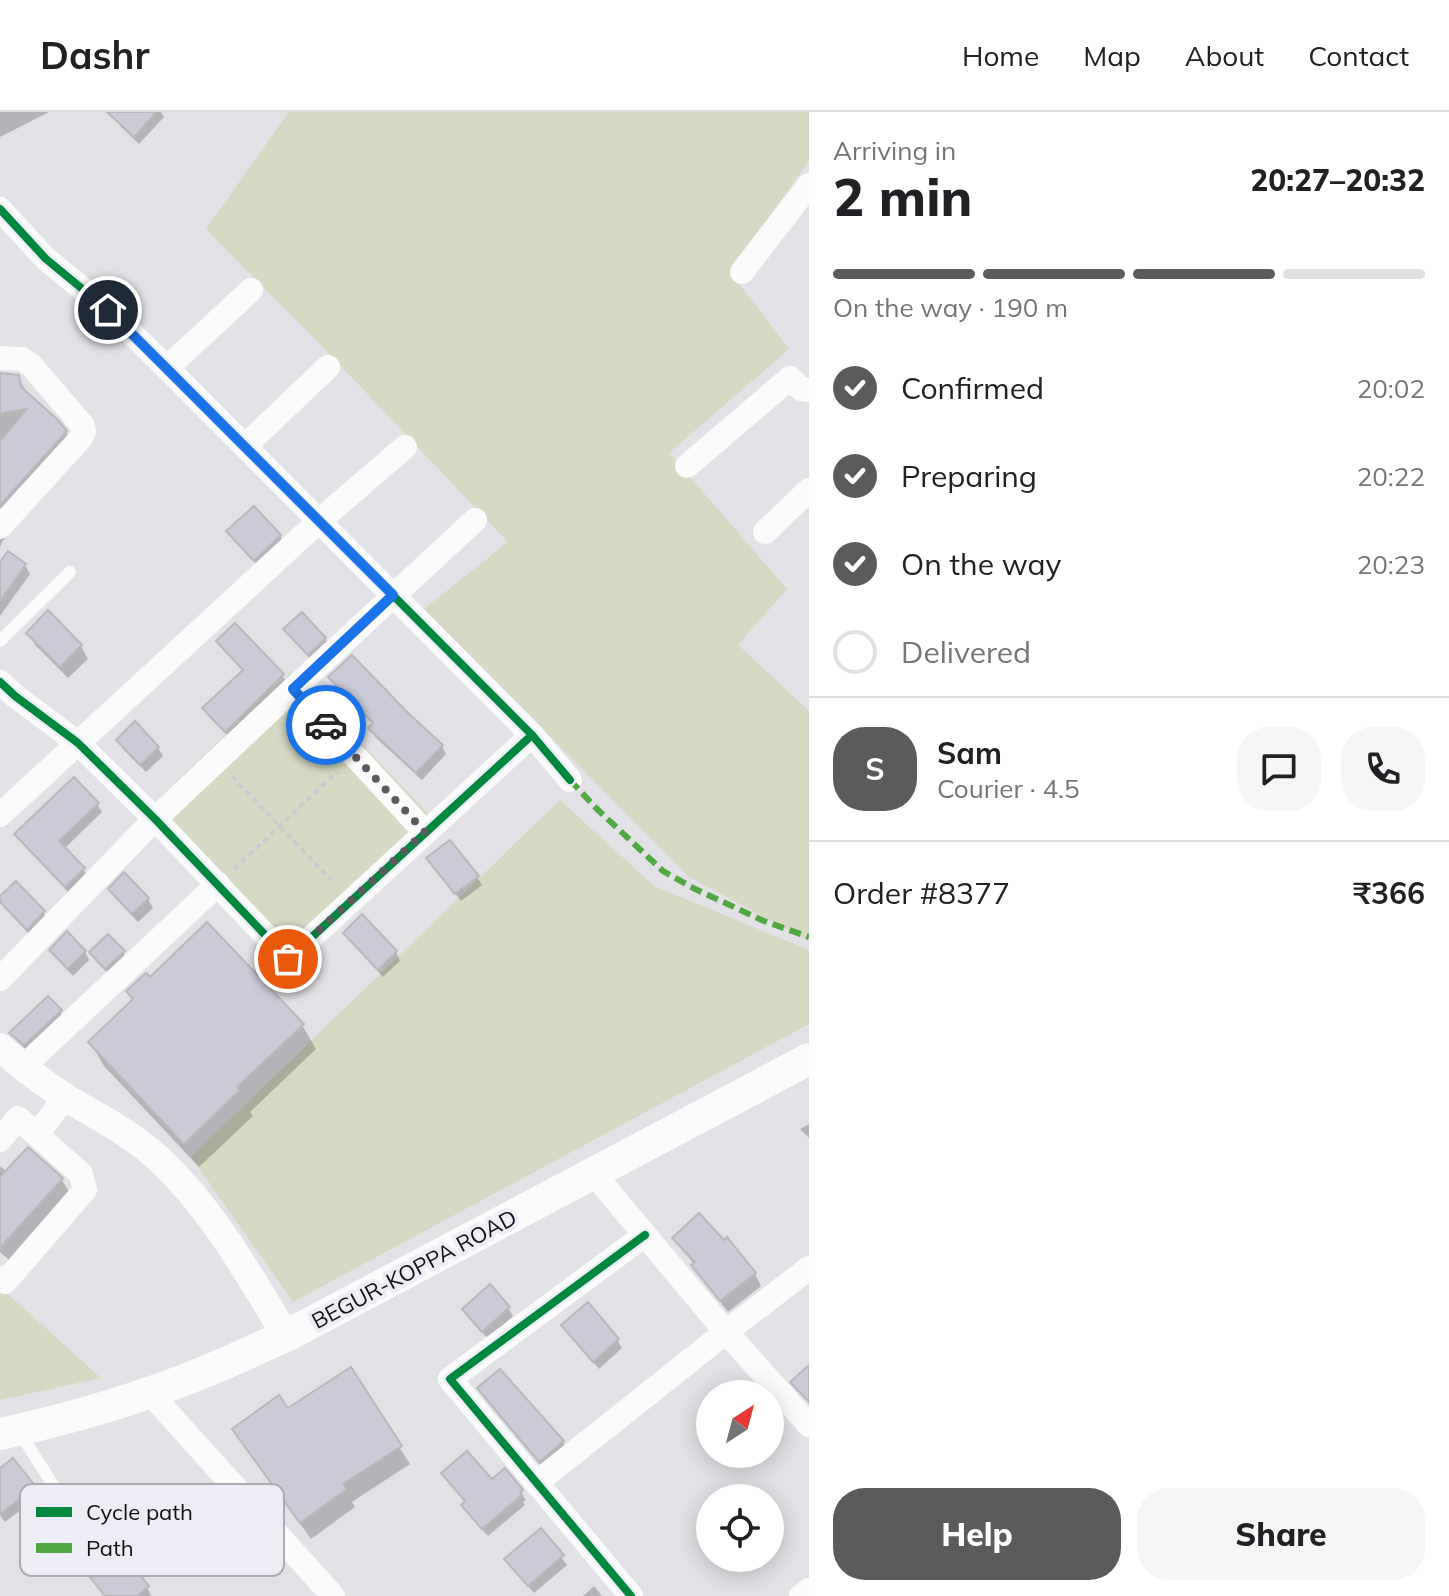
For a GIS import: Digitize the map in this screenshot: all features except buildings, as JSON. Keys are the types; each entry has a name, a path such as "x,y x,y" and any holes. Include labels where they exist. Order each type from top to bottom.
{"main road":[{"name":"BEGUR-KOPPA ROAD","path":"9,1432 149,1392 207,1371 286,1336 809,1059"}],"street":[{"path":"742,272 809,185"},
{"path":"0,209 46,259 108,310 245,446 532,735 570,780"},
{"path":"167,368 251,290"},
{"path":"0,358 22,359 31,365 83,426 84,432 0,527"},
{"path":"245,446 328,367"},
{"path":"687,466 790,378 801,389 809,390"},
{"path":"0,815 319,521 405,447"},
{"path":"765,532 809,490"},
{"path":"0,979 155,819 475,520"},
{"path":"0,682 78,743 288,959 532,735"},
{"path":"293,689 425,832"},
{"path":"23,1067 218,884"},
{"path":"0,1047 65,1098 103,1119 160,1160 198,1201 238,1256 286,1336"},
{"path":"37,1134 65,1098"},
{"path":"0,1140 18,1118 81,1174 85,1190 5,1282 0,1278"},
{"path":"594,1174 726,1332 809,1425"},
{"path":"631,1596 450,1379 645,1235"},
{"path":"536,1483 809,1268"},
{"path":"149,1392 232,1484"},
{"path":"284,1542 333,1596"},
{"path":"801,1596 809,1590"}],"lane":[{"path":"0,641 70,572"},
{"path":"9,1432 49,1484"}],"path":[{"path":"228,771 331,880"},
{"path":"218,884 337,772"}],"green space":[{"path":"289,112 809,112 809,161 730,272 789,349 669,453 787,589 738,645 809,711 809,941 689,877 424,609 508,542 206,229"},
{"path":"293,671 440,826 287,970 140,816"},
{"path":"560,800 654,886 809,950 809,1024 293,1302 191,1157"},
{"path":"0,1287 101,1378 0,1400"}],"marked path":[{"path":"570,780 663,871 764,921 809,937"}],"cycle path":[{"path":"0,209 46,259 108,310 167,368 532,735 570,780"},
{"path":"0,682 78,743 288,959 532,735"},
{"path":"631,1596 450,1379 645,1235"}],"way so far":[{"path":"288,959 425,832 326,725"}],"route":[{"path":"108,310 393,595 293,689 326,725"}]}
